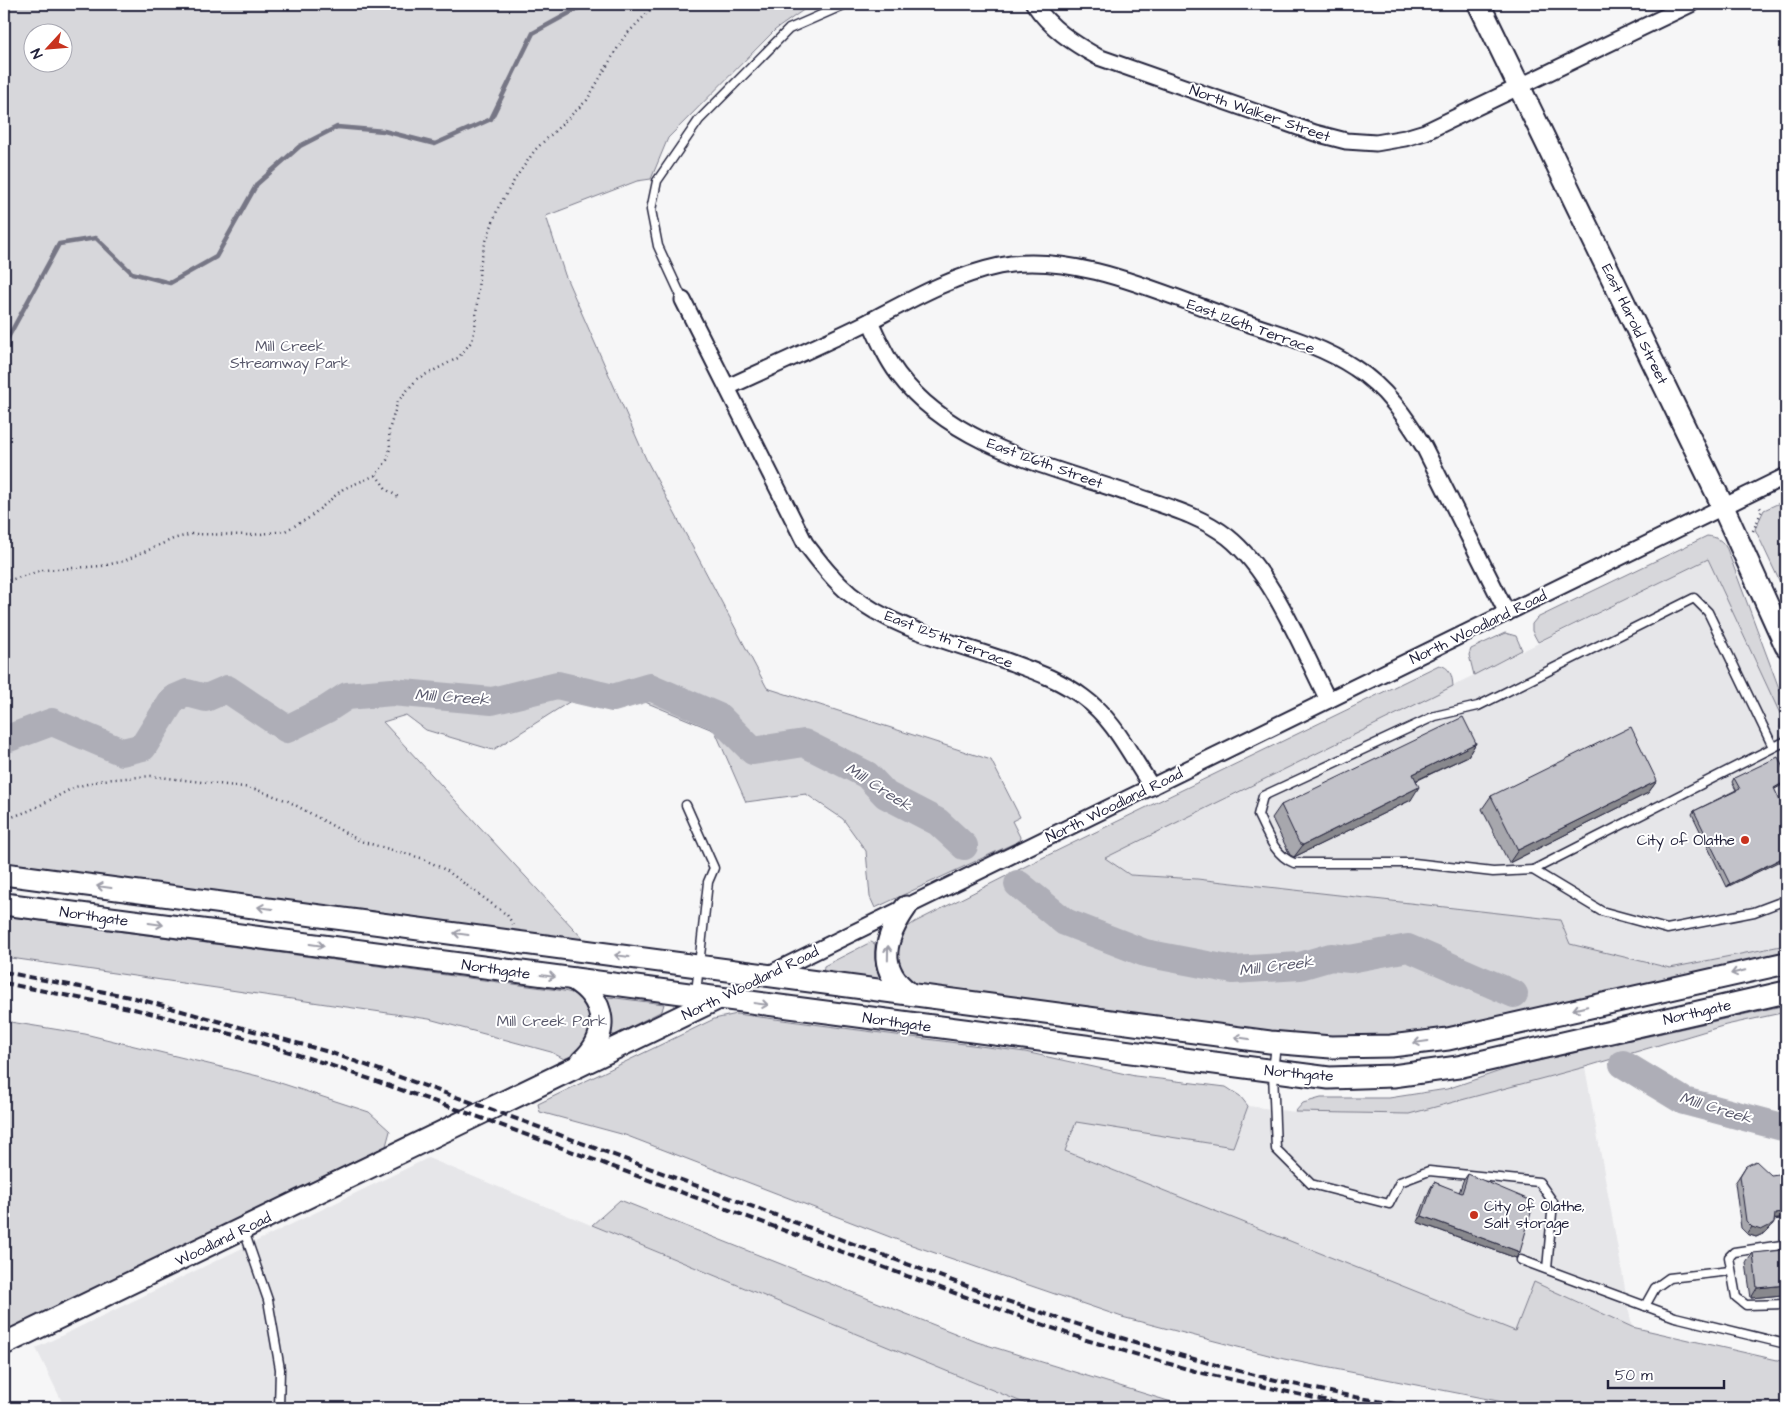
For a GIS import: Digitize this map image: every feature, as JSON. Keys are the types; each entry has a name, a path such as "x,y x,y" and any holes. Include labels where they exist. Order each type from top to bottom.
{"main road":[{"name":"East Harold Street","path":"1478,4 1724,507 1786,646"},
{"name":"Northgate","path":"4,874 1331,1048 1391,1046 1448,1038 1786,963"},
{"name":"Northgate","path":"4,904 1329,1078 1393,1076 1458,1067 1786,992"},
{"path":"906,907 895,923 888,939 887,951 892,976 898,985 909,994"},
{"name":"North Woodland Road","path":"442,1133 576,1066 767,975"},
{"path":"573,979 587,987 600,1010 601,1023 601,1035 597,1045 576,1066"},
{"name":"Woodland Road","path":"4,1344 442,1133"}],"street":[{"name":"North Walker Street","path":"1034,4 1060,33 1072,43 1098,57 1315,133 1346,141 1376,142 1405,138 1441,125 1691,4"},
{"name":"East 126th Terrace","path":"870,321 951,280 972,272 1002,265 1038,263 1080,268 1118,279 1302,342 1340,359 1375,384 1412,426 1507,613"},
{"name":"East 125th Terrace","path":"684,300 805,543 828,573 851,594 876,612 900,623 1034,671 1060,682 1083,697 1105,716 1121,737 1152,787"},
{"path":"728,387 870,321"},
{"name":"East 126th Street","path":"870,321 890,361 920,399 944,419 976,439 1185,513 1228,537 1251,560 1274,594 1328,700"},
{"name":"North Woodland Road","path":"767,975 1786,476"}],"lane":[{"path":"684,300 658,246 650,210 657,181 699,120 789,29 846,4"},
{"path":"1774,747 1708,612 1694,598 1478,706 1435,716 1263,796 1258,815 1273,846 1284,859 1294,863 1414,863 1493,872 1533,870 1786,741"},
{"path":"686,806 714,868 708,882 696,995"},
{"path":"1533,870 1601,910 1667,930 1754,912 1786,900"},
{"path":"1276,1042 1273,1072 1276,1149 1311,1184 1390,1204 1400,1182 1429,1171 1539,1182 1553,1202 1546,1269"},
{"path":"244,1229 268,1300 280,1369 279,1408"},
{"path":"1786,1246 1734,1252 1729,1256 1730,1271 1736,1297 1740,1302 1746,1305 1786,1304"},
{"path":"1521,1260 1675,1317 1786,1344"},
{"path":"1646,1306 1655,1288 1669,1278 1730,1271"}],"path":[{"path":"4,582 42,570 102,566 116,563 173,539 192,534 252,535 284,531 309,518 343,489 376,475 387,460 390,448 389,430 398,401 417,379 458,358 472,341 475,328 480,264 485,244 498,208 515,179 535,150 587,100 624,36 656,4"},
{"path":"376,475 387,490 400,498"},
{"path":"4,820 31,810 75,787 103,780 151,776 252,788 288,800 360,840 422,858 446,870 507,915 517,928"}],"shaded area":[{"path":"1708,559 1782,718 1780,728 1786,740 1786,945 1670,968 1570,944 1560,920 1197,879 1130,875 1105,858"},
{"path":"1585,1067 1632,1327 1534,1282 1515,1331 1064,1151 1076,1121 1233,1147 1248,1106 1296,1112 1409,1114"},
{"path":"428,1158 1036,1408 65,1408 36,1348"}],"green space":[{"name":"Mill Creek Streamway Park","path":"4,4 812,4 775,30 668,138 651,179 637,181 546,216 565,275 646,459 767,688 991,760 1020,817 1012,821 1020,837 1019,841 875,908 870,897 866,851 843,819 806,794 746,802 715,731 645,702 585,692 493,750 426,730 406,715 383,722 585,941 4,874"},
{"path":"1786,500 1786,595 1755,529 1764,510"},
{"path":"1707,536 1719,540 1727,549 1786,707 1786,726 1780,728 1782,718 1708,559 1538,642 1532,631 1532,624 1537,618"},
{"path":"1505,633 1516,636 1522,650 1474,675 1469,655 1471,649"},
{"path":"1439,665 1450,672 1453,686 1105,858 1130,875 1197,879 1560,920 1570,944 1670,968 1786,945 1786,955 1450,1031 1392,1038 1279,1035 930,989 909,980 900,967 896,953 898,938 903,931 915,922"},
{"name":"Mill Creek Park","path":"4,916 564,991 574,994 583,1003 591,1021 591,1034 584,1047 564,1059 551,1052 429,1019 4,957"},
{"path":"871,942 875,944 875,960 880,979 877,981 823,974 824,966"},
{"path":"608,997 664,1004 662,1011 615,1035 610,1034"},
{"path":"1786,1005 1786,1012 1726,1025 1585,1067 1409,1114 1295,1112 1303,1103 1321,1098 1389,1098 1447,1089 1512,1067"},
{"path":"737,1014 1025,1052 1135,1076 1226,1087 1240,1096 1248,1106 1233,1147 1076,1122 1065,1151 1515,1331 1534,1282 1632,1327 1786,1362 1786,1402 1678,1408 1508,1403 1284,1359 1122,1317 903,1242 625,1135 540,1112 538,1104 714,1019"},
{"path":"4,1021 85,1034 262,1077 369,1112 390,1131 386,1146 4,1332"},
{"path":"620,1200 977,1342 1191,1408 1036,1408 592,1225"}],"building":[{"path":"1463,717 1476,743 1413,774 1419,787 1303,845 1299,843 1281,805"},
{"path":"1631,727 1657,781 1518,850 1491,796"},
{"name":"City of Olathe","path":"1778,757 1786,774 1786,781 1774,788 1786,814 1786,856 1730,884 1694,811 1740,789 1734,778"},
{"path":"1756,1161 1771,1175 1786,1173 1786,1212 1775,1214 1774,1222 1761,1230 1752,1227 1746,1221 1740,1176 1746,1166"},
{"name":"City of Olathe, Salt storage","path":"1468,1174 1534,1202 1520,1252 1422,1216 1434,1182 1462,1193"},
{"path":"1784,1250 1786,1285 1757,1288 1753,1253"}],"waterway":[{"path":"4,345 59,244 96,238 132,273 170,283 216,257 257,184 300,146 337,127 384,131 435,144 491,119 533,33 586,4"},
{"name":"Mill Creek","path":"4,740 52,722 122,752 143,747 173,699 187,693 206,698 227,689 287,729 327,709 347,696 392,692 492,701 557,685 613,698 650,687 719,717 753,751 804,743 867,775 886,795 938,822 964,846"},
{"name":"Mill Creek","path":"1018,884 1065,922 1145,953 1233,970 1300,966 1331,957 1350,959 1408,948 1514,994"},
{"name":"Mill Creek","path":"1623,1064 1684,1101 1786,1128"}],"railway":[{"path":"4,972 135,998 329,1052 490,1109 1004,1300 1106,1333 1262,1377 1315,1389 1421,1408"},
{"path":"4,983 134,1009 239,1036 324,1063 476,1116 907,1276 1086,1340 1198,1372 1360,1408"}],"place":[{"name":"City of Olathe","path":"1745,840"},
{"name":"City of Olathe, Salt storage","path":"1474,1215"}]}
